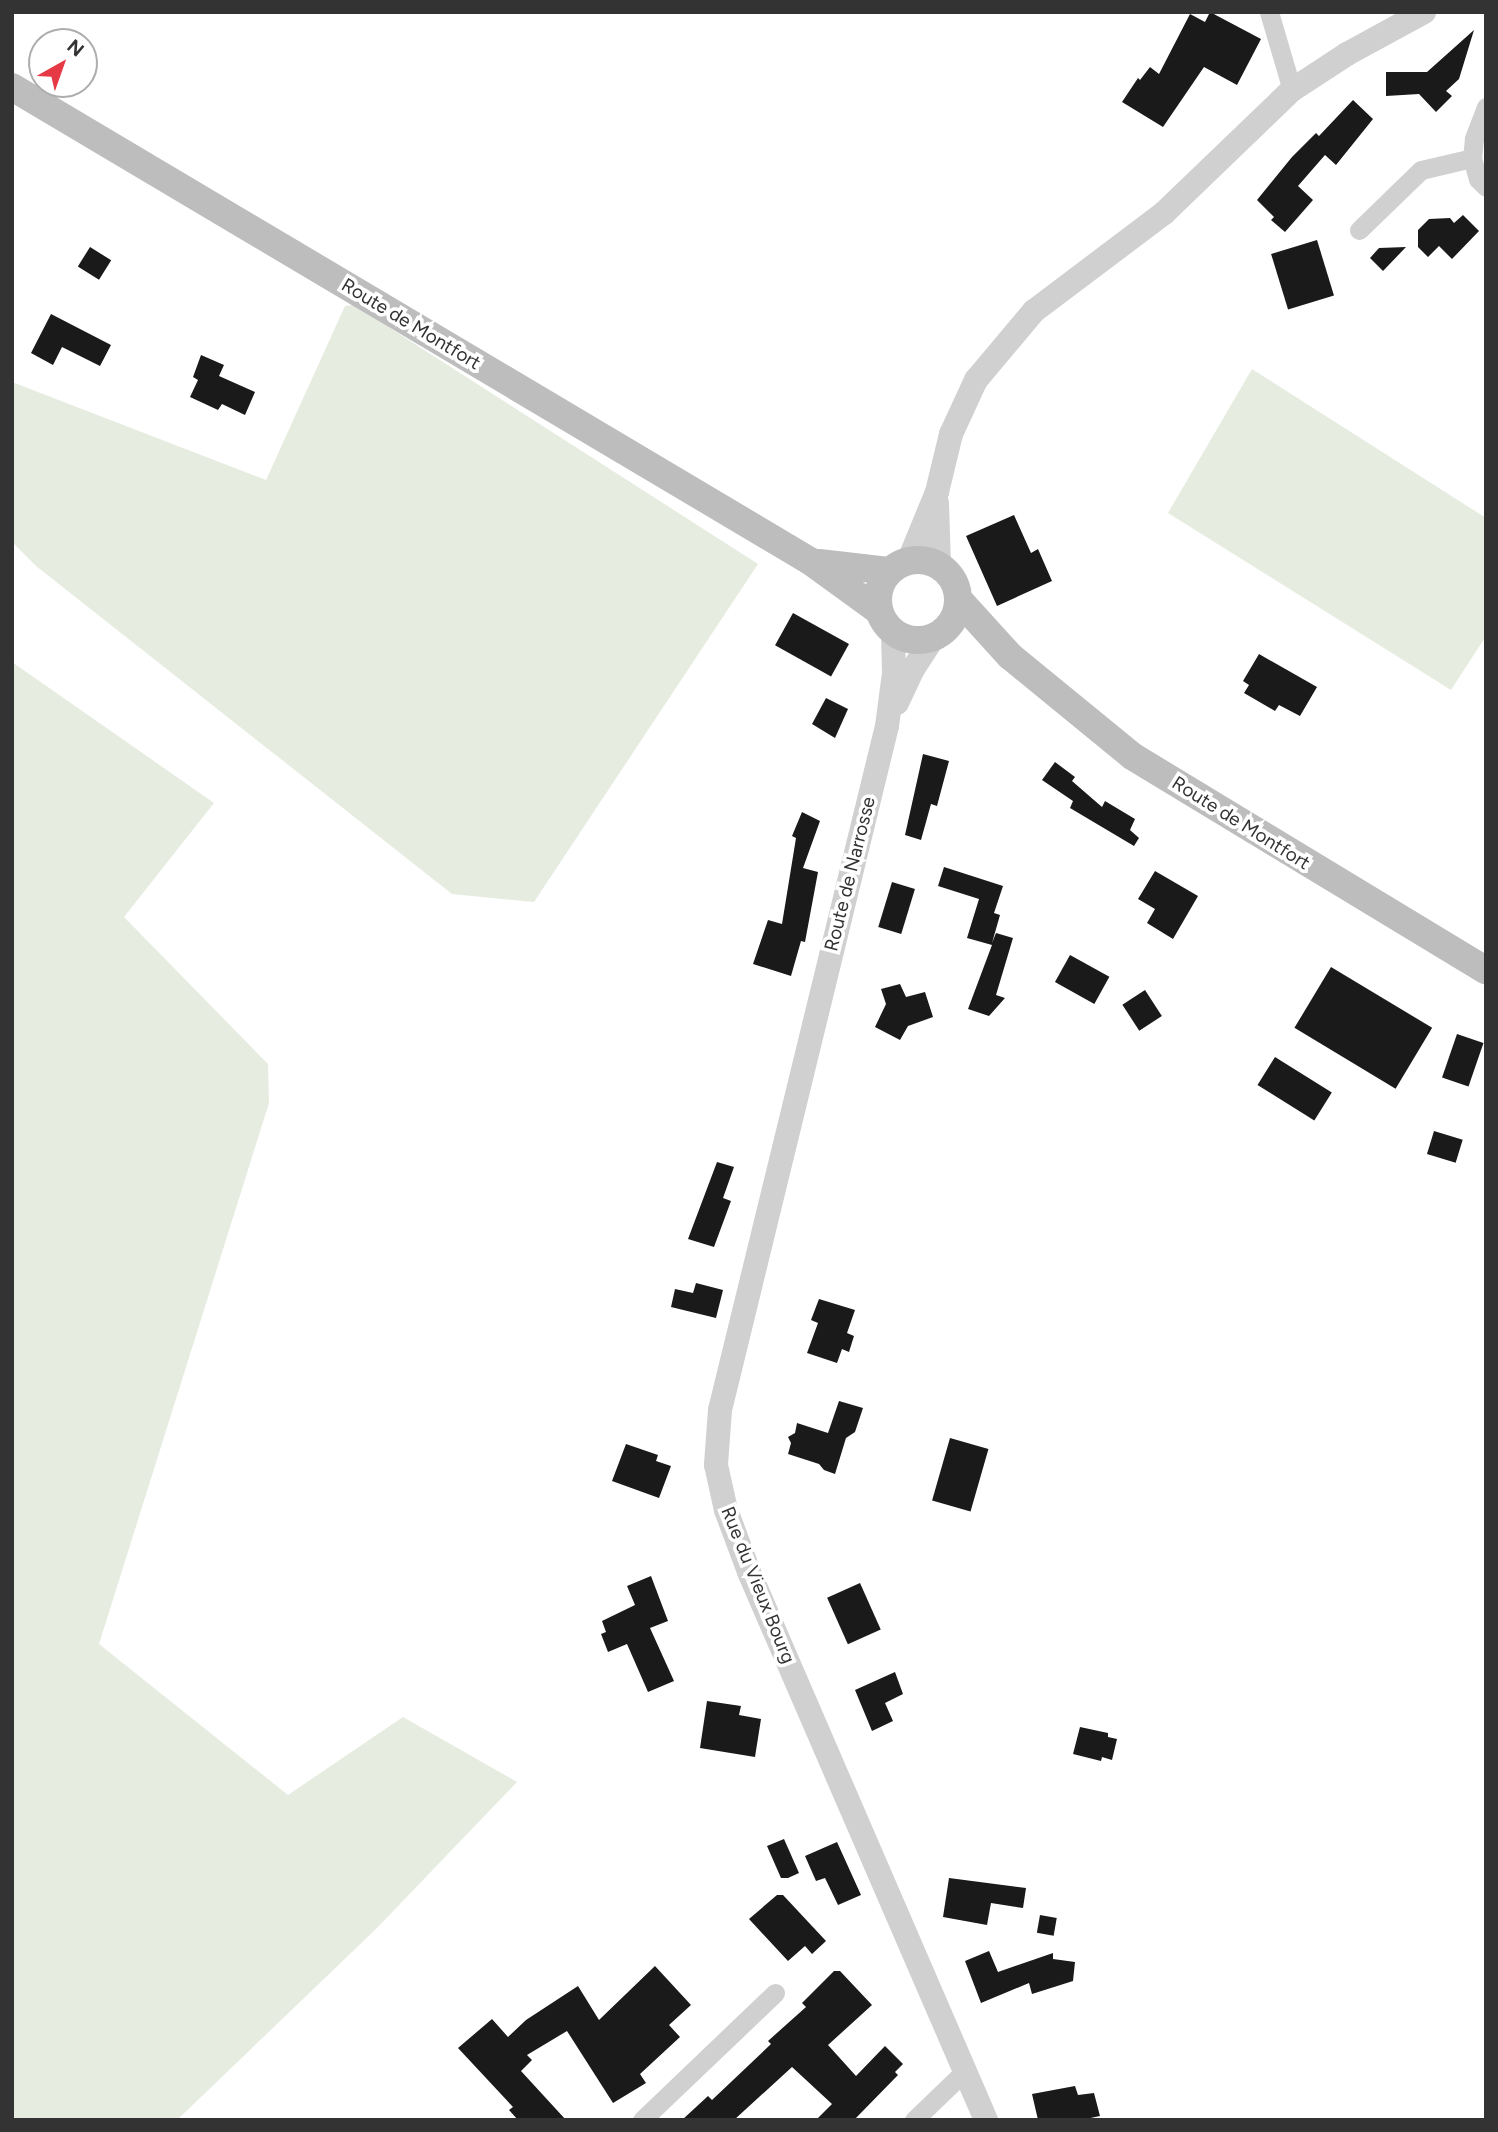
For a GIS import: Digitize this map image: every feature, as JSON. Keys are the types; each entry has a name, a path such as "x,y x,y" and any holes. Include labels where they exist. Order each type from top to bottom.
{"main road":[{"name":"Route de Montfort","path":"12,87 810,561 886,621"},
{"name":"Route de Montfort","path":"810,561 899,566"},
{"path":"930,561 939,566 953,580 959,600 954,619 937,636 913,640 886,621 878,590 899,566 930,561"},
{"name":"Route de Montfort","path":"959,600 1010,656 1132,755 1486,970"},
{"name":"Route de Montfort","path":"937,636 968,638 1010,656"}],"street":[{"path":"1269,12 1292,90"},
{"path":"899,566 937,492 951,434 976,380 1034,311 1164,213 1292,90 1347,54 1424,12"},
{"path":"1486,107 1474,139 1472,158 1478,179 1486,187"},
{"path":"1359,230 1422,170 1472,158"},
{"path":"937,492 939,566"},
{"name":"Route de Narrosse","path":"813,1022 887,726 894,673 886,621"},
{"name":"Route de Narrosse","path":"887,726 913,669 937,636"},
{"name":"Rue du Vieux Bourg","path":"813,1022 720,1410 716,1465 726,1510 749,1572 986,2120"},
{"path":"642,2120 775,1993"},
{"path":"914,2120 965,2071"}],"shaded area":[{"path":"354,305 758,564 534,902 452,894 36,566 12,542 12,382 266,480 345,306"},
{"path":"1252,369 1486,518 1486,636 1451,690 1168,513"},
{"path":"12,662 214,803 124,917 268,1064 269,1103 99,1644 288,1795 403,1717 517,1782 377,1928 177,2120 12,2120"}],"building":[{"path":"1210,12 1261,39 1237,85 1204,67 1163,127 1122,102 1138,78 1140,80 1150,67 1159,74 1190,14 1205,22"},
{"path":"1474,30 1459,79 1446,91 1452,96 1436,112 1419,94 1386,96 1386,72 1427,72"},
{"path":"1353,100 1373,119 1336,165 1325,155 1298,186 1313,200 1285,232 1271,220 1274,217 1257,200 1292,157 1316,133 1319,136"},
{"path":"1463,215 1479,231 1452,259 1439,246 1428,257 1418,247 1418,230 1429,219 1450,218 1454,223"},
{"path":"1317,240 1334,295 1288,309 1271,254"},
{"path":"90,247 111,260 99,280 78,267"},
{"path":"1406,247 1383,271 1370,258 1379,248"},
{"path":"51,314 111,345 100,366 62,347 53,365 31,353"},
{"path":"201,355 224,365 219,376 255,392 245,415 222,404 218,410 190,397 198,380 193,377"},
{"path":"1014,515 1031,553 1038,549 1052,581 997,606 966,536"},
{"path":"793,613 849,644 831,676 775,645"},
{"path":"1259,654 1317,687 1300,716 1279,705 1275,711 1244,693 1249,685 1243,681"},
{"path":"826,698 848,709 835,738 812,724"},
{"path":"923,754 949,761 937,806 931,804 921,840 905,835"},
{"path":"1055,762 1075,777 1072,781 1102,807 1105,801 1135,819 1130,830 1139,838 1134,846 1070,808 1073,801 1042,780"},
{"path":"802,812 820,821 803,868 818,872 805,942 801,941 791,976 753,964 768,920 782,924 796,838 792,836"},
{"path":"944,867 1003,886 994,913 1000,915 992,943 996,933 1013,938 996,995 1005,998 989,1016 968,1009 992,945 967,938 979,899 938,886"},
{"path":"1155,871 1198,896 1173,939 1147,923 1155,909 1138,899"},
{"path":"892,882 915,889 901,934 878,927"},
{"path":"1070,955 1109,977 1094,1004 1055,982"},
{"path":"1331,967 1432,1028 1396,1089 1294,1028"},
{"path":"900,984 906,997 925,992 933,1017 908,1026 900,1040 875,1027 886,1004 881,989"},
{"path":"1145,990 1162,1016 1139,1031 1122,1005"},
{"path":"1457,1034 1483,1043 1468,1087 1442,1077"},
{"path":"1275,1057 1332,1093 1314,1120 1258,1085"},
{"path":"1434,1131 1463,1140 1456,1163 1427,1154"},
{"path":"717,1162 734,1167 723,1198 731,1201 714,1247 688,1239"},
{"path":"696,1283 723,1290 716,1318 671,1307 675,1289 693,1293"},
{"path":"819,1299 855,1310 847,1333 854,1336 849,1352 842,1349 837,1363 807,1353 818,1323 811,1320"},
{"path":"839,1401 863,1408 855,1432 846,1438 835,1474 824,1470 819,1464 788,1454 791,1443 788,1437 795,1433 797,1423 828,1433"},
{"path":"950,1438 988,1449 971,1512 932,1500"},
{"path":"626,1444 658,1455 656,1461 671,1466 659,1498 612,1481"},
{"path":"651,1576 668,1621 650,1628 674,1681 648,1692 627,1644 608,1652 601,1634 606,1632 602,1621 635,1605 627,1586"},
{"path":"860,1583 881,1630 848,1644 827,1598"},
{"path":"895,1672 903,1694 885,1703 893,1721 872,1731 855,1690"},
{"path":"707,1701 741,1706 739,1715 761,1719 755,1757 700,1748"},
{"path":"1080,1727 1108,1733 1108,1737 1117,1739 1112,1760 1102,1757 1101,1761 1073,1754"},
{"path":"784,1839 799,1873 788,1878 781,1878 767,1846"},
{"path":"837,1842 861,1895 838,1905 825,1878 816,1881 805,1856"},
{"path":"949,1878 1026,1888 1023,1908 991,1903 987,1925 943,1917"},
{"path":"777,1895 783,1895 826,1941 812,1954 805,1946 788,1961 749,1919"},
{"path":"1040,1915 1057,1918 1054,1936 1037,1933"},
{"path":"989,1951 998,1972 1053,1953 1053,1959 1075,1962 1073,1981 1032,1994 1029,1983 981,2003 965,1961"},
{"path":"655,1966 691,2005 669,2025 680,2037 640,2074 646,2083 613,2103 567,2031 527,2055 532,2060 521,2071 566,2120 518,2120 509,2110 513,2107 458,2048 492,2019 508,2037 526,2020 578,1986 599,2020"},
{"path":"834,1971 840,1971 872,2005 828,2045 856,2076 885,2046 903,2064 895,2072 898,2075 854,2120 816,2120 832,2104 792,2067 734,2120 682,2120 708,2096 712,2100 771,2044 768,2041 806,2007 802,2003"},
{"path":"1075,2086 1078,2095 1094,2093 1100,2116 1081,2120 1038,2120 1032,2094"}]}
